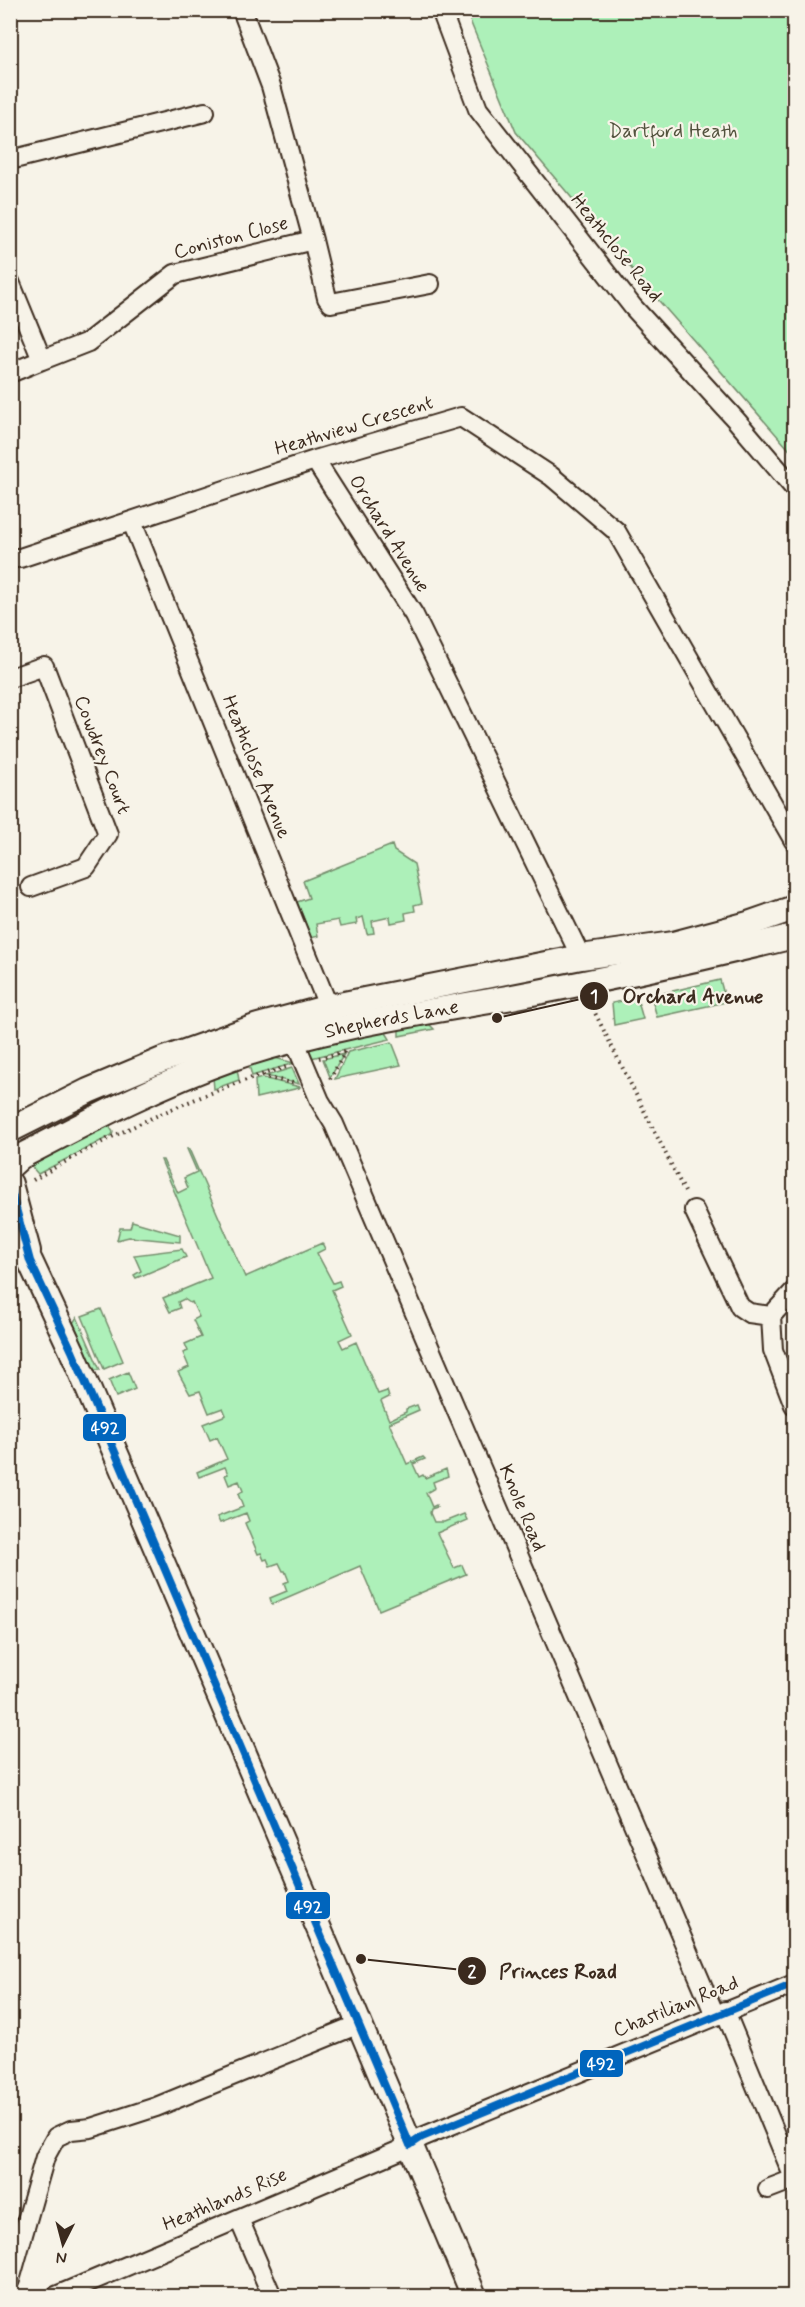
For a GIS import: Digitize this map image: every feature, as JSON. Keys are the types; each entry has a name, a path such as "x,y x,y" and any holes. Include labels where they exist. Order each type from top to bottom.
{"main road":[{"name":"Shepherds Lane","path":"10,1166 28,1153 162,1086 233,1058 290,1030 329,1007 581,957 673,944 748,924 795,908"},
{"name":"Shepherds Lane","path":"10,1130 87,1092 162,1060 258,1026 341,1041 795,936"},
{"path":"10,1184 30,1261 72,1351 474,2296"},
{"path":"10,1234 30,1261"}],"street":[{"name":"Coniston Close","path":"242,10 271,86 327,298 331,303 338,303 430,284"},
{"name":"Heathclose Road","path":"441,10 478,108 633,307 795,488"},
{"path":"10,160 205,112"},
{"name":"Coniston Close","path":"10,373 88,342 175,274 313,240"},
{"path":"10,282 42,360"},
{"name":"Heathview Crescent","path":"10,558 20,558 315,460 461,417 551,476 616,531 795,841"},
{"name":"Orchard Avenue","path":"315,460 414,615 581,957"},
{"name":"Heathclose Avenue","path":"132,522 341,1041"},
{"name":"Cowdrey Court","path":"10,678 44,666 108,834 86,867 31,887"},
{"name":"Knole Road","path":"290,1030 321,1101 334,1124 720,2013 795,2178"},
{"path":"694,1210 740,1307 749,1313 771,1316"},
{"path":"795,1291 771,1316 773,1350 795,1405"},
{"name":"Chastilian Road","path":"410,2145 422,2137 795,1984"},
{"path":"10,2280 45,2157 56,2137 71,2130 91,2128 156,2107 359,2024"},
{"name":"Heathlands Rise","path":"56,2296 410,2145"},
{"path":"768,2189 795,2178"},
{"path":"239,2219 272,2296"}],"path":[{"path":"591,1003 597,1021 694,1210"},
{"path":"322,1081 332,1079 341,1041"},
{"path":"262,1075 299,1085"}],"green space":[{"name":"Dartford Heath","path":"466,11 794,11 794,455 653,294 516,132"},
{"path":"392,845 394,851 414,864 422,903 414,905 415,911 405,913 406,920 391,923 390,917 372,921 374,933 367,934 363,917 356,919 357,924 340,927 338,920 316,924 318,936 311,938 297,902 309,898 303,881"},
{"path":"720,980 726,1002 657,1017 651,996"},
{"path":"637,998 643,1019 614,1025 612,1003"},
{"path":"428,1023 434,1029 399,1036 399,1028"},
{"path":"385,1031 390,1039 307,1059 306,1049"},
{"path":"392,1042 401,1065 335,1079 348,1052"},
{"path":"344,1054 331,1076 330,1077 323,1059"},
{"path":"275,1058 294,1063 252,1076 249,1065"},
{"path":"292,1068 299,1084 266,1076"},
{"path":"237,1069 239,1080 214,1089 213,1077"},
{"path":"262,1078 300,1087 256,1098 255,1080"},
{"path":"108,1124 113,1132 112,1135 38,1174 31,1166"},
{"path":"187,1149 189,1149 245,1277 322,1243 325,1249 317,1253 333,1283 339,1281 341,1286 332,1290 352,1334 339,1340 343,1348 356,1342 378,1394 387,1391 389,1397 381,1401 389,1420 417,1405 419,1410 389,1423 407,1464 423,1457 425,1459 413,1464 419,1477 423,1475 425,1478 446,1469 448,1476 433,1482 435,1488 426,1493 432,1507 436,1505 437,1507 431,1509 430,1513 434,1522 444,1522 464,1514 467,1520 437,1533 454,1568 462,1565 466,1574 379,1610 360,1566 272,1604 270,1598 287,1591 284,1583 289,1581 285,1571 279,1563 270,1566 261,1553 258,1554 245,1523 249,1521 246,1513 220,1523 217,1517 243,1507 238,1494 243,1491 239,1481 229,1485 225,1467 199,1477 197,1472 227,1459 217,1437 210,1440 203,1424 226,1415 223,1408 209,1413 200,1391 190,1394 178,1372 189,1367 183,1353 188,1351 185,1344 201,1337 193,1320 199,1317 192,1302 184,1299 178,1302 180,1308 170,1312 163,1298 211,1278 161,1160 178,1193 188,1188 184,1178 197,1172"},
{"path":"132,1221 180,1235 180,1242 129,1237 117,1240 120,1228 130,1228"},
{"path":"182,1249 186,1257 136,1278 134,1275 141,1271 134,1255"},
{"path":"101,1309 123,1361 104,1369 82,1316"},
{"path":"77,1317 100,1370 93,1370 73,1323"},
{"path":"128,1372 135,1389 116,1397 109,1380"}],"transit line":[{"name":"492","path":"10,1186 30,1261 72,1351 410,2145"},
{"name":"492","path":"410,2145 422,2137 794,1984"}],"place":[{"name":"Orchard Avenue","path":"497,1018"},
{"name":"Princes Road","path":"361,1959"}]}
